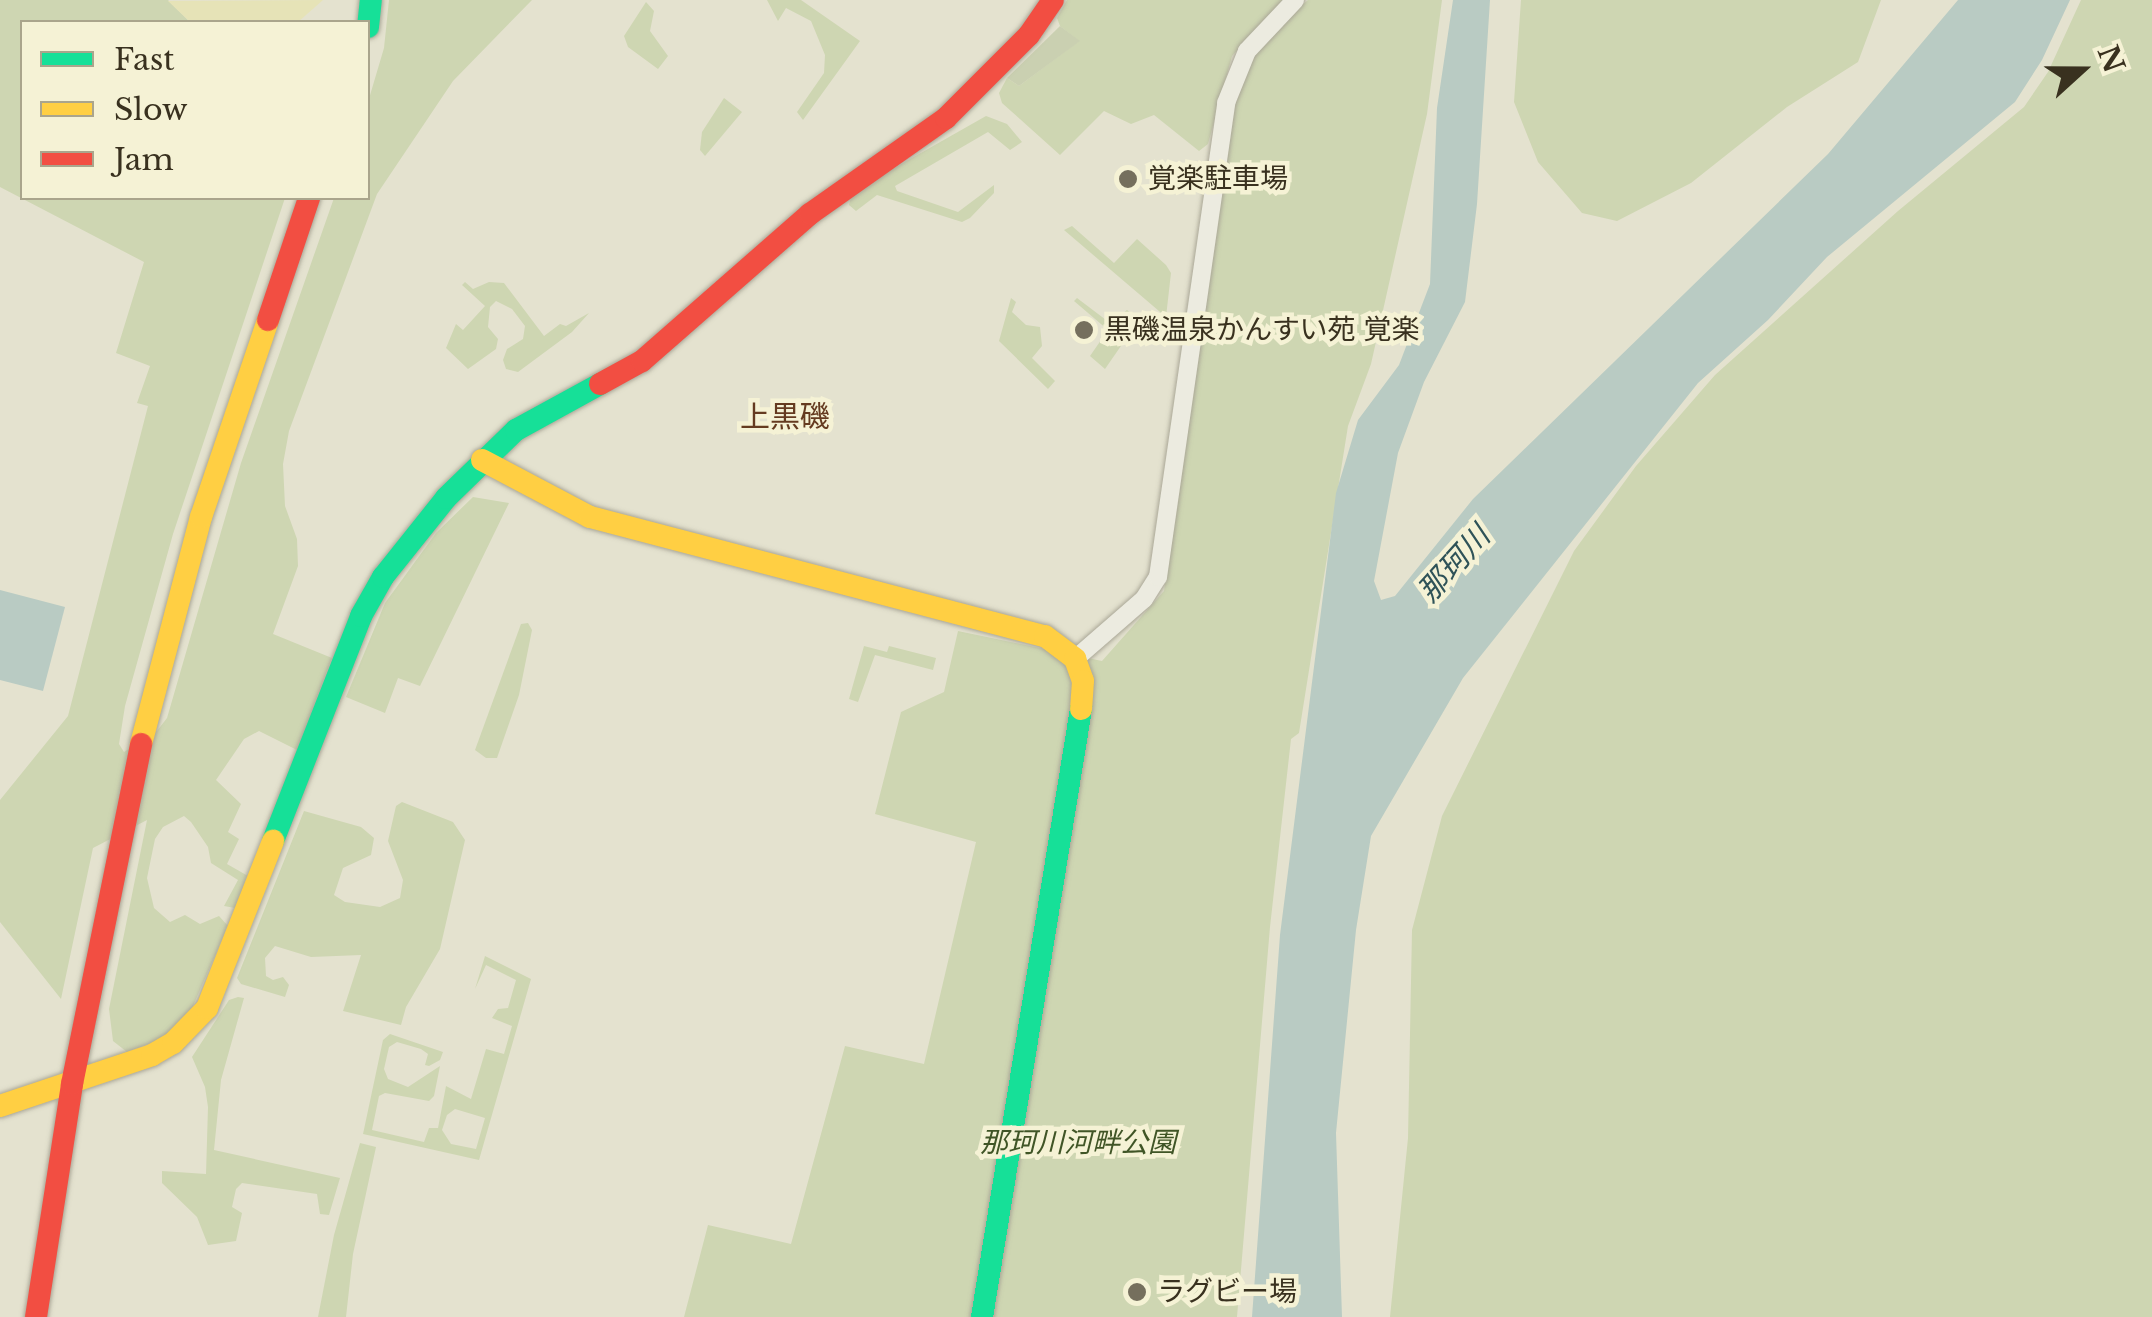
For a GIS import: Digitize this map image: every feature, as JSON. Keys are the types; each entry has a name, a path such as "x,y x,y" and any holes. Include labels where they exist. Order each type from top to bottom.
{"street":[{"path":"0,1106 152,1055 173,1043 207,1008 361,616 412,536 482,460 540,413 621,374 664,345 810,214 957,108 1029,35 1053,0"},
{"path":"1076,659 1144,599 1158,577 1226,103 1247,52 1295,0"},
{"path":"36,1317 72,1084 147,712 207,499 308,200"},
{"path":"482,460 549,499 590,517 1045,636 1076,659 1083,681 1082,705 982,1317"}],"green space":[{"path":"0,0 168,0 188,20 20,20 20,197 0,187"},
{"path":"389,0 532,0 453,81 377,194 289,431 283,464 285,506 297,539 298,566 273,634 332,658 297,750 259,731 244,739 216,780 241,804 228,832 239,839 227,864 248,876 235,908 224,906 238,880 211,863 208,847 191,822 184,816 163,827 155,839 147,878 154,908 170,922 185,915 200,924 219,916 228,926 189,1015 162,1039 127,1052 113,1041 109,1009 147,820 93,848 61,999 0,922 0,800 68,716 148,406 137,403 150,366 116,353 144,262 25,200 284,200 173,534 125,706 119,744 124,752 157,731 167,718 241,463 333,200 370,200 370,95 384,48"},
{"path":"767,0 801,0 860,41 803,120 797,112 824,73 825,55 811,21 786,8 778,21"},
{"path":"1067,0 1284,0 1232,56 1208,144 1199,151 1154,115 1131,124 1104,111 1060,155 1002,103 999,93 1007,78 1019,86 1079,41 1060,26 1057,18"},
{"name":"那珂川河畔公園","path":"1308,0 1442,0 1427,114 1371,364 1348,426 1299,733 1291,739 1270,927 1237,1317 684,1317 708,1225 791,1244 845,1046 924,1064 976,842 875,814 901,712 944,692 958,631 1102,661 1164,591 1231,115 1251,59 1279,24"},
{"path":"1521,0 1881,0 1858,62 1787,107 1691,183 1617,221 1582,213 1538,162 1514,102"},
{"path":"2081,0 2152,0 2152,1317 1390,1317 1408,1138 1412,930 1442,816 1574,551 1636,466 1715,375 1898,211 2024,107 2048,72"},
{"path":"646,2 654,11 650,31 668,56 658,69 628,47 624,36"},
{"path":"1060,26 1080,41 1019,86 1007,78"},
{"path":"724,98 742,112 705,156 700,150 702,132"},
{"path":"986,116 1007,124 1022,142 1010,150 988,132 895,186 897,191 958,212 994,185 994,193 970,218 962,222 877,195 856,211 849,205 851,197 882,175"},
{"path":"1072,226 1114,263 1137,239 1166,265 1171,273 1166,317 1064,230"},
{"path":"465,282 473,289 489,282 504,283 544,336 560,324 566,326 589,313 572,332 518,372 506,369 503,360 507,349 523,339 525,326 512,309 496,301 490,307 488,327 498,339 496,349 468,369 446,348 456,324 463,330 485,306 462,285"},
{"path":"1011,298 1016,302 1012,312 1026,325 1040,327 1042,346 1032,358 1055,381 1048,389 999,341"},
{"path":"1077,298 1110,323 1127,310 1146,325 1141,331 1132,330 1105,369 1090,356 1108,330 1074,301"},
{"path":"473,497 509,503 420,686 398,678 385,713 346,697 385,603 436,533"},
{"path":"528,623 532,630 519,695 497,758 486,758 475,750 521,624"},
{"path":"864,646 887,652 889,646 936,658 933,670 875,655 858,702 849,699"},
{"path":"402,802 453,822 465,840 440,949 406,1007 401,1025 343,1011 361,955 311,957 275,946 265,958 266,976 273,980 283,977 289,985 285,997 241,984 237,978 304,811 361,827 374,838 371,855 343,868 334,895 345,902 380,907 400,898 403,880 388,841 396,806"},
{"path":"485,956 531,979 479,1160 363,1134 383,1040 390,1034 443,1052 440,1060 429,1066 425,1065 428,1054 421,1049 397,1042 389,1047 384,1069 388,1079 408,1087 440,1066 434,1096 429,1101 385,1093 379,1096 372,1130 424,1142 429,1128 438,1128 446,1086 471,1099 486,1049 504,1054 512,1026 492,1018 498,1009 508,1008 516,980 486,965 475,989","holes":["455,1109 485,1118 476,1149 451,1144 442,1130 447,1115"]},
{"path":"244,998 221,1080 214,1150 340,1178 329,1215 320,1214 317,1194 242,1183 236,1189 232,1207 242,1213 236,1241 208,1245 197,1217 162,1183 162,1171 206,1174 208,1107 205,1087 192,1057 229,1000"},
{"path":"360,1143 376,1147 353,1254 346,1317 318,1317 334,1235"}],"sand":[{"path":"323,0 300,20 188,20 168,1"}],"water":[{"name":"那珂川","path":"1453,0 1490,0 1477,204 1465,302 1424,382 1398,453 1374,581 1381,600 1395,596 1473,499 1828,154 1958,0 2070,0 2042,60 2015,102 1827,257 1768,320 1698,383 1463,678 1371,836 1356,930 1336,1133 1342,1317 1252,1317 1280,935 1336,493 1358,420 1399,365 1430,284 1437,108"},
{"path":"0,590 65,607 43,691 0,680"}],"traffic: fast":[{"path":"369,20 371,0"},
{"path":"273,841 361,616 383,577 446,498 516,430 600,384"},
{"path":"982,1317 1081,709"}],"traffic: slow":[{"path":"141,744 201,517 268,320"},
{"path":"482,460 590,517 1045,636 1075,659 1083,681 1081,709"},
{"path":"0,1106 152,1055 173,1043 207,1008 273,841"}],"traffic: jam":[{"path":"600,384 642,361 810,214 946,118 1029,35 1053,0"},
{"path":"268,320 308,200"},
{"path":"36,1317 72,1084 141,744"}],"place":[{"name":"覚楽駐車場","path":"1128,179"},
{"name":"黒磯温泉かんすい苑 覚楽","path":"1084,330"},
{"name":"ラグビー場","path":"1137,1292"}],"district":[{"name":"上黒磯","path":"785,417"}]}
